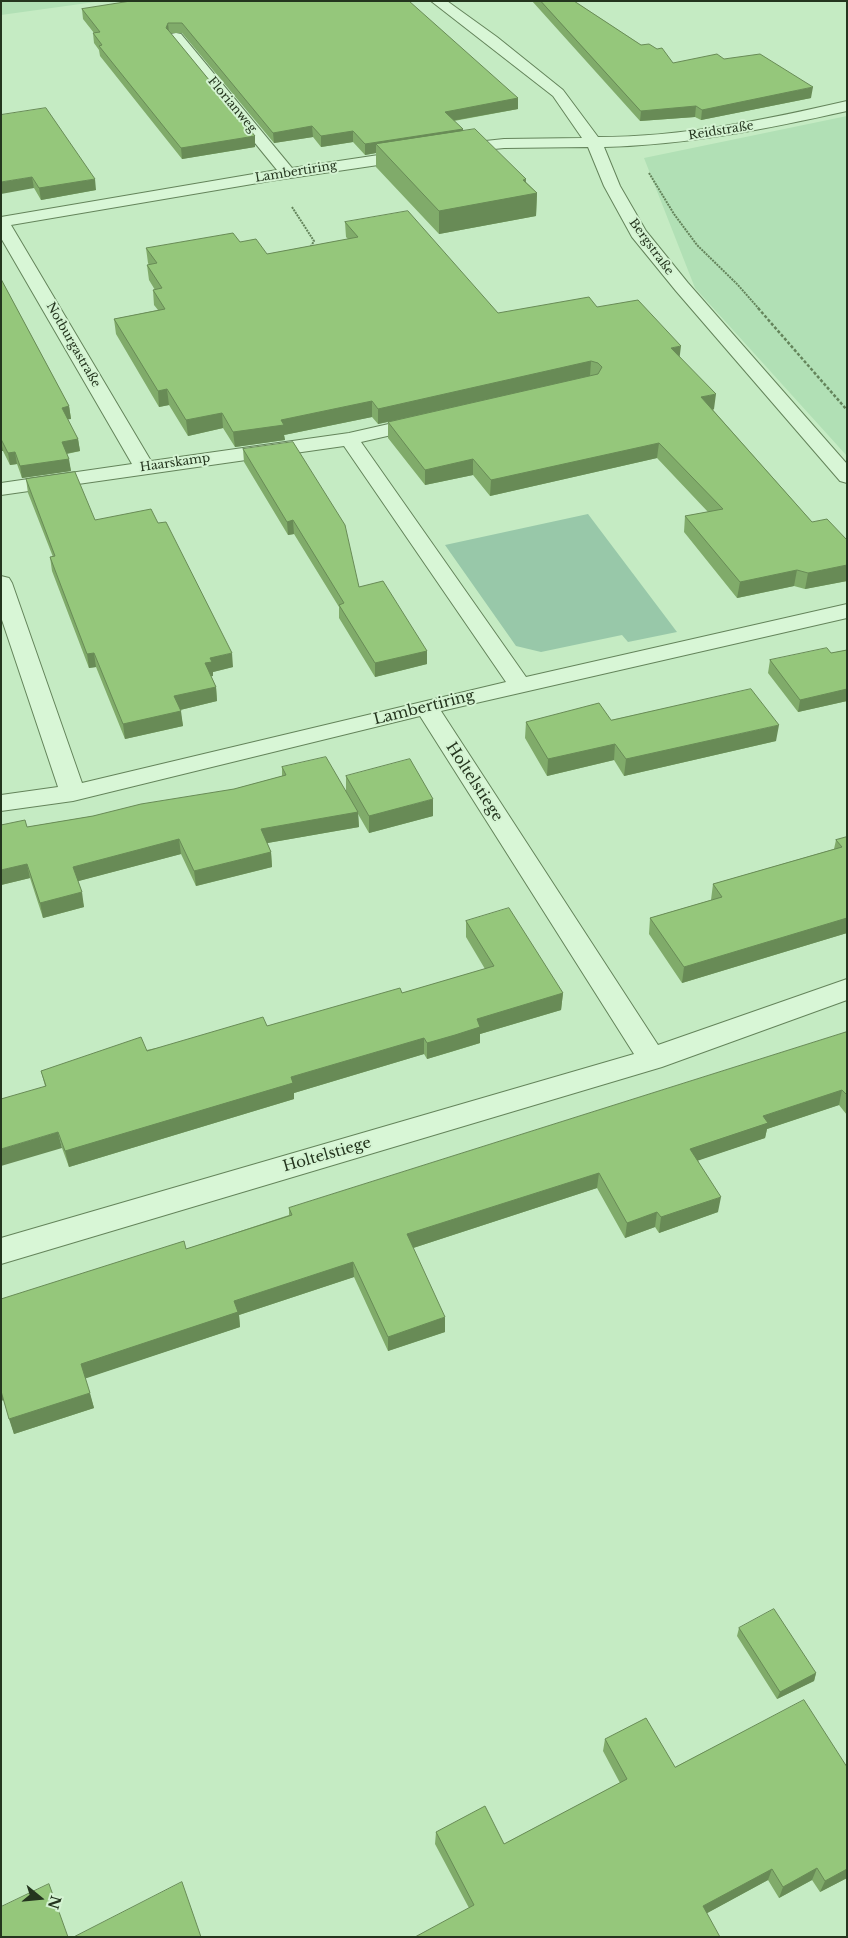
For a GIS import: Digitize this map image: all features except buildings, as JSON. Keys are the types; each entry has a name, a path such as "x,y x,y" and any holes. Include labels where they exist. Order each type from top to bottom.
{"street":[{"name":"Bergstraße","path":"438,1 492,40 558,94 594,143 612,186 638,234 847,476"},
{"name":"Florianweg","path":"176,37 288,173"},
{"name":"Reidstraße","path":"594,143 718,134 847,106"},
{"name":"Lambertiring","path":"1,222 288,173 482,144 594,143"},
{"name":"Notburgastraße","path":"1,222 144,467"},
{"name":"Haarskamp","path":"1,489 349,439 445,417"},
{"path":"349,439 520,685"},
{"path":"1,584 73,794"},
{"name":"Lambertiring","path":"1,803 73,794 426,707 847,611"},
{"name":"Holtelstiege","path":"426,707 652,1059"},
{"name":"Holtelstiege","path":"1,1251 652,1059 847,989"}],"path":[{"path":"633,141 638,155 674,214 697,245 738,285 847,410"},
{"path":"289,202 314,241 309,250"}],"green space":[{"path":"1,1 102,1 1,15"},
{"path":"847,116 847,456 695,288 644,158"},
{"path":"588,514 677,632 628,642 622,635 541,652 516,646 445,545"}]}
